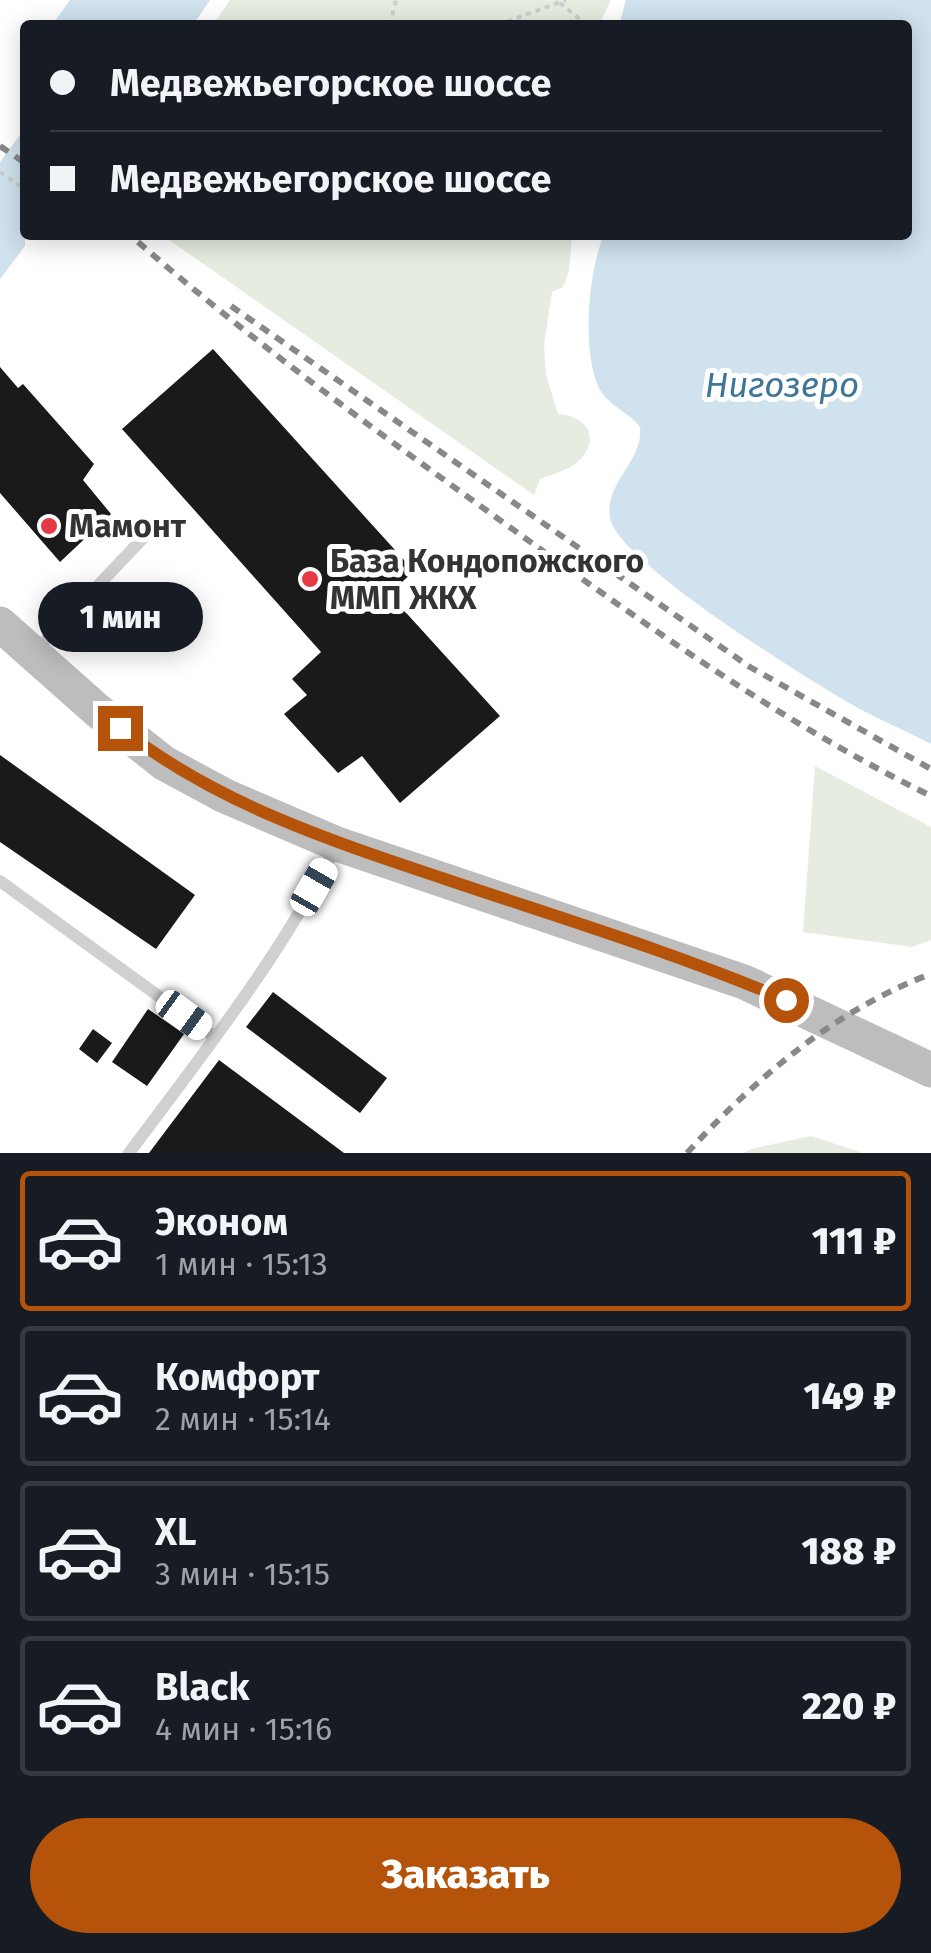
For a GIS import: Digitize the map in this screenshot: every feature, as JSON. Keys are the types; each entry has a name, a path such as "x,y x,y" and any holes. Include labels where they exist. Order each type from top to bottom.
{"street":[{"path":"0,624 164,763 225,796 337,844 744,982 931,1070"}],"lane":[{"path":"34,654 144,537"},
{"path":"129,1153 215,1037 300,912 337,844"},
{"path":"0,881 215,1037"}],"path":[{"path":"512,20 563,1 583,20"}],"shaded area":[{"path":"230,0 611,0 601,20 216,20"},
{"path":"169,240 572,240 569,271 563,287 552,292 544,345 546,375 558,414 581,421 590,439 583,456 574,464 540,479 534,495"},
{"path":"815,766 931,827 931,940 912,947 803,932"},
{"path":"811,1136 863,1153 743,1153 751,1149"}],"water":[{"path":"70,0 210,0 196,20 56,20"},
{"name":"Нигозеро","path":"626,0 931,0 931,744 849,703 756,645 678,589 621,538 610,518 610,505 636,451 640,427 600,390 590,355 589,334 591,291 602,240 912,240 912,20 620,20"},
{"path":"20,135 20,240 25,240 25,246 0,279 0,162"}],"building":[{"path":"213,349 414,571 389,594 500,716 400,803 362,756 338,773 284,714 307,695 292,679 321,652 122,429"},
{"path":"0,367 18,388 23,384 94,464 83,480 111,514 60,562 0,493"},
{"path":"0,755 195,895 156,949 0,842"},
{"path":"273,992 387,1078 360,1113 246,1027"},
{"path":"148,1009 184,1034 147,1086 112,1062"},
{"path":"93,1029 112,1043 97,1063 79,1049"},
{"path":"219,1060 344,1153 149,1153"}],"railway":[{"path":"0,146 20,160"},
{"path":"138,242 318,387 607,597 765,703 931,796"},
{"path":"231,306 750,667 931,769"},
{"path":"687,1153 740,1099 799,1049 862,1006 931,974"}],"place":[{"name":"Мамонт","path":"49,526"},
{"name":"База Кондопожского ММП ЖКХ","path":"310,579"}],"route":[{"path":"120,728 164,763 225,796 337,844 656,950 786,1000"}]}
